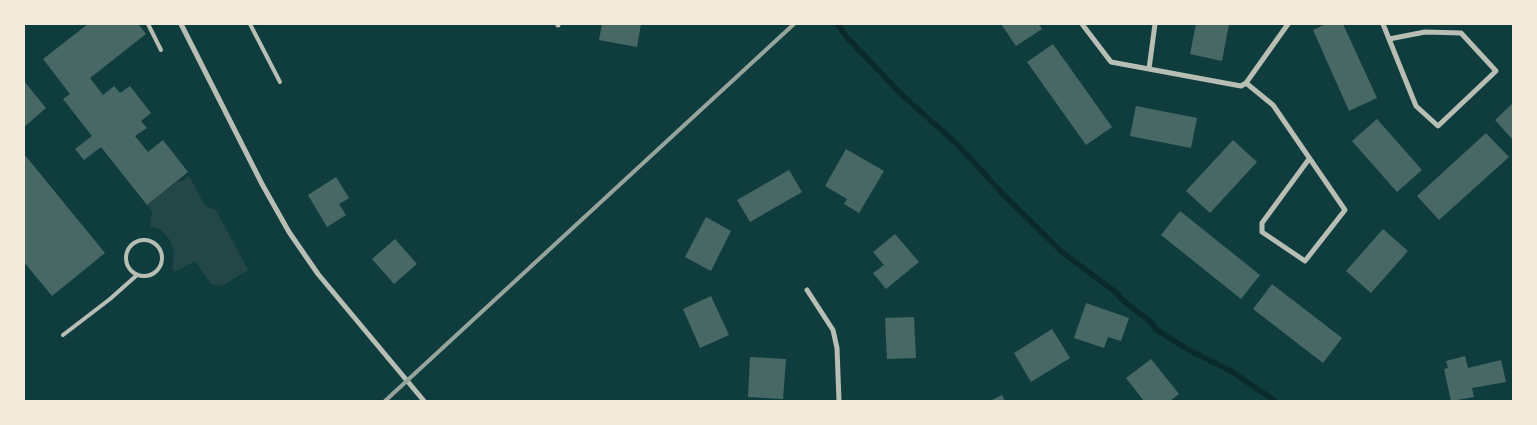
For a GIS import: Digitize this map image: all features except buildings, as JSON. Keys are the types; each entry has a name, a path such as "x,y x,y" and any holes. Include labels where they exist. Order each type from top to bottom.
{"street":[{"path":"181,24 262,184 289,232 318,274 424,401"},
{"path":"1082,24 1111,62 1241,86 1246,83 1288,24"},
{"path":"1149,69 1155,24"},
{"path":"1383,24 1389,39 1416,106 1438,126 1496,71 1461,33 1425,32 1389,39"},
{"path":"1246,83 1273,105 1345,210 1305,261 1262,232 1262,224 1310,159"},
{"path":"807,290 833,330 837,348 838,401"}],"lane":[{"path":"148,24 161,50"},
{"path":"250,24 280,82"},
{"path":"63,335 110,299 137,275 150,275 159,268 162,257 161,251 154,242 142,240 132,245 128,250 126,256 129,268 137,275"}],"shaded area":[{"path":"189,176 205,206 216,210 248,270 222,286 211,284 195,261 175,272 172,268 174,253 170,240 160,229 150,227 152,212 147,205 179,180 181,182"}],"waterway":[{"path":"838,24 845,35 902,95 957,144 1002,193 1063,253 1118,294 1119,297 1153,324 1155,329 1189,350 1231,371 1275,401"}],"railway":[{"path":"385,401 794,24"}]}
